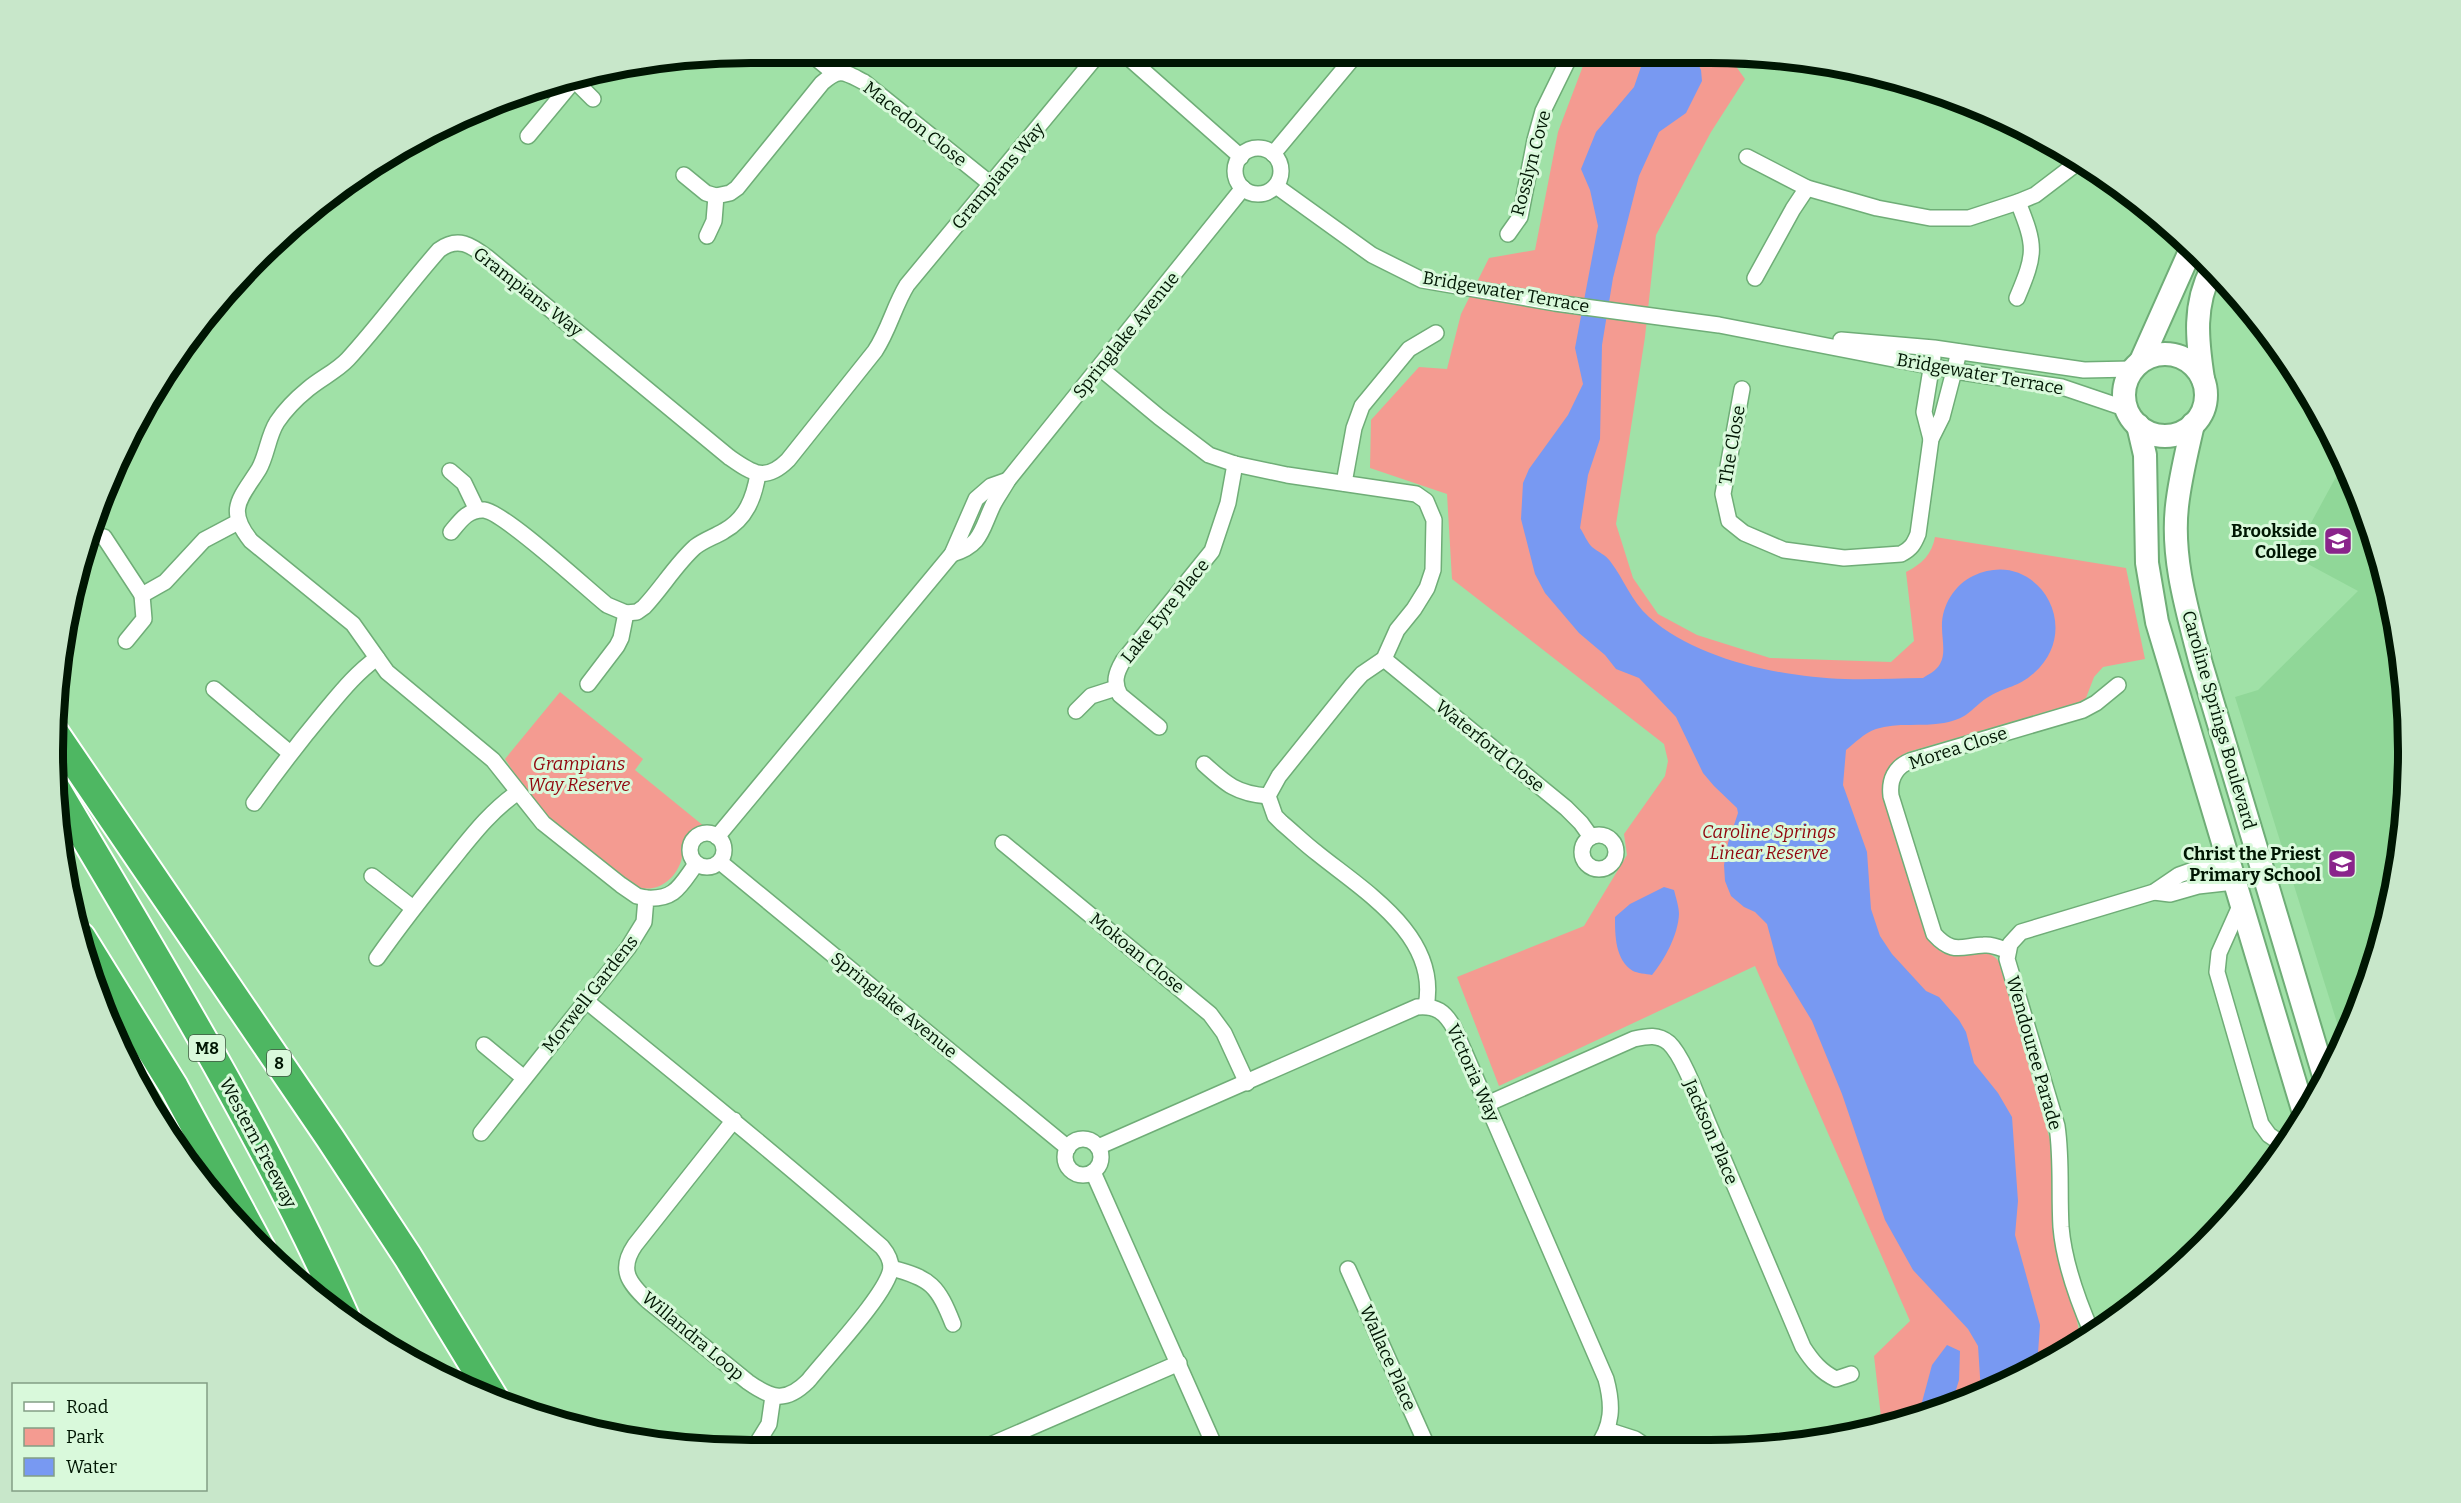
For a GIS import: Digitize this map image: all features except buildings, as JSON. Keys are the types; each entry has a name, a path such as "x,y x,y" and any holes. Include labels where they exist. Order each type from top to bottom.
{"highway":[{"name":"8","path":"63,745 337,1148 408,1257 488,1388"},
{"name":"Western Freeway","path":"65,803 249,1119 338,1302"},
{"name":"M8","path":"96,962 174,1088 242,1213"}],"main road":[{"path":"2187,257 2125,389 2132,417 2148,432 2172,435 2184,431 2193,424 2203,410 2206,397 2197,340 2198,309 2209,278"},
{"path":"2137,365 2152,355 2177,356 2188,361 2203,381"},
{"name":"Caroline Springs Boulevard","path":"2132,417 2145,455 2147,563 2157,622 2240,906 2301,1104"},
{"name":"Caroline Springs Boulevard","path":"2193,424 2177,506 2177,555 2185,601 2201,664 2321,1067"}],"street":[{"name":"Macedon Close","path":"823,63 834,73 843,72 864,82 992,185"},
{"name":"Grampians Way","path":"238,522 239,499 261,466 277,422 307,389 347,360 433,257 447,244 454,242 465,243 476,249 729,457 758,474 772,472 788,460 875,351 887,333 894,311 907,285 1091,63"},
{"path":"1135,63 1241,157"},
{"path":"1273,154 1349,63"},
{"name":"Rosslyn Cove","path":"1508,234 1520,217 1534,140 1543,111 1567,63"},
{"path":"684,175 706,193 716,196 730,193 737,188 822,83 834,73"},
{"path":"580,84 593,99"},
{"path":"528,136 568,88"},
{"path":"1260,148 1273,154 1278,159 1281,173 1276,186 1264,194 1256,194 1243,188 1236,176 1237,163 1241,157 1246,152 1260,148"},
{"path":"1747,157 1807,188 1877,208 1930,218 1969,218 2019,202 2036,195 2072,167"},
{"name":"Bridgewater Terrace","path":"1276,186 1372,255 1422,279 1556,303 1760,332 1934,348 2084,370 2137,365"},
{"name":"Springlake Avenue","path":"717,837 952,554 966,550 981,535 994,502 1008,480 1243,188"},
{"path":"1755,278 1807,188"},
{"path":"707,236 714,221 716,196"},
{"path":"2017,298 2030,267 2033,251 2031,236 2019,202"},
{"name":"Bridgewater Terrace","path":"1760,332 1955,371 2062,387 2132,417"},
{"path":"1344,483 1354,428 1362,406 1409,349 1436,333"},
{"name":"The Close","path":"1931,439 1924,412 1934,348"},
{"name":"The Close","path":"1742,388 1723,494 1729,521 1743,533 1784,550 1844,558 1901,554 1908,550 1917,534 1931,439 1942,417 1959,352"},
{"path":"1098,1147 1417,1007 1426,1006 1429,990 1428,976 1397,918 1282,823 1275,816 1268,796 1279,776 1353,684 1362,674 1384,659 1397,630 1427,588 1433,559 1433,514 1426,501 1416,494 1235,464 1209,455 1100,368"},
{"name":"Lake Eyre Place","path":"1158,727 1124,700 1116,688 1116,673 1123,661 1212,551 1228,503 1235,464"},
{"path":"450,471 464,483 477,510"},
{"path":"451,532 462,518 477,510 492,512 607,605 626,613 638,612 694,548 722,533 745,512 755,492 758,474"},
{"path":"142,595 165,582 204,540 238,522 251,541 353,624 377,658 401,686 494,760 518,792 552,830 621,885 637,896 662,899 674,892 696,864"},
{"path":"104,537 142,595 144,619 126,641"},
{"path":"588,684 617,646 626,613"},
{"path":"254,803 290,753 347,685 377,658"},
{"name":"Waterford Close","path":"1384,659 1566,808 1591,837"},
{"name":"Morea Close","path":"2008,951 1990,945 1958,949 1946,945 1934,934 1891,796 1890,789 1894,774 1899,767 1910,761 2083,710 2096,703 2118,685"},
{"name":"Lake Eyre Place","path":"1076,711 1091,696 1116,688"},
{"path":"214,689 290,753"},
{"path":"1204,764 1236,790 1250,795 1268,796"},
{"path":"377,958 413,908 496,808 518,792"},
{"path":"707,833 717,837 723,846 720,862 708,868 696,864 690,855 693,840 707,833"},
{"name":"Mokoan Close","path":"1003,843 1210,1014 1224,1033 1247,1083"},
{"name":"Wendouree Parade","path":"2089,1326 2070,1268 2062,1229 2061,1149 2057,1126 2011,975 2008,951 2010,944 2021,932 2154,892 2179,875 2227,858"},
{"name":"Springlake Avenue","path":"720,862 1068,1148"},
{"path":"372,876 413,908"},
{"name":"Wendouree Parade","path":"2154,892 2170,894 2198,886 2234,882"},
{"name":"Morwell Gardens","path":"481,1133 639,933 644,922 646,898"},
{"path":"2240,906 2218,953 2217,972 2261,1124 2269,1135 2277,1141"},
{"path":"585,1000 734,1120 882,1247 889,1256 891,1268 881,1292 808,1381 792,1394 773,1396 769,1424 759,1440"},
{"name":"Victoria Way","path":"1426,1006 1447,1015 1606,1379 1611,1396 1611,1413 1607,1430 1601,1440"},
{"name":"Jackson Place","path":"1487,1104 1634,1039 1652,1036 1670,1044 1677,1054 1700,1105 1803,1347 1812,1361 1830,1376 1836,1379 1851,1374"},
{"path":"484,1045 524,1078"},
{"name":"Willandra Loop","path":"734,1120 635,1245 627,1257 626,1268 633,1284 648,1301 748,1382 765,1394 773,1396"},
{"path":"1083,1139 1092,1141 1098,1147 1101,1156 1100,1165 1093,1172 1080,1175 1068,1168 1065,1154 1068,1148 1074,1141 1083,1139"},
{"path":"1093,1172 1212,1440"},
{"path":"891,1268 908,1273 933,1286 942,1296 953,1324"},
{"name":"Wallace Place","path":"1348,1269 1424,1440"},
{"name":"Wendouree Parade","path":"2084,1315 2085,1329"},
{"path":"1002,1440 1179,1363"},
{"path":"1607,1430 1636,1440"}],"shaded area":[{"name":"Christ the Priest Primary School","path":"2339,472 2375,573 2385,617 2397,706 2398,752 2397,797 2385,886 2375,930 2339,1030 2235,697 2258,690 2358,591 2293,556"}],"green space":[{"name":"Caroline Springs Linear Reserve","path":"1584,63 1734,64 1745,79 1711,132 1656,235 1645,337 1616,524 1633,578 1658,614 1697,635 1770,658 1891,662 1914,641 1906,572 1925,558 1935,537 2126,568 2145,659 2103,667 2094,677 2086,698 2079,702 1908,752 1892,764 1884,782 1884,796 1924,931 1933,945 1943,953 1953,955 1983,953 1991,955 1999,962 2050,1140 2055,1246 2079,1332 2054,1348 1973,1388 1888,1417 1880,1419 1874,1356 1910,1321 1755,966 1499,1086 1457,977 1584,926 1627,855 1624,834 1665,776 1668,761 1664,744 1452,579 1447,494 1370,468 1371,420 1419,367 1447,369 1461,314 1489,258 1535,250 1558,132"},
{"name":"Grampians Way Reserve","path":"560,692 643,759 635,770 705,827 687,837 677,870 663,884 651,888 638,887 585,848 537,805 505,759"}],"water":[{"path":"1642,63 1698,63 1701,70 1702,81 1686,113 1659,132 1639,176 1613,278 1602,345 1600,439 1588,475 1580,528 1590,545 1608,559 1643,611 1669,632 1715,655 1795,675 1845,679 1923,678 1936,669 1942,660 1942,620 1950,598 1966,580 1996,570 2016,572 2033,581 2046,596 2054,614 2055,634 2049,654 2028,678 1990,696 1953,721 1876,729 1846,750 1843,785 1867,852 1871,909 1880,936 1892,954 1926,991 1939,997 1959,1020 1966,1032 1974,1063 1998,1093 2012,1117 2018,1201 2015,1235 2040,1325 2038,1357 1981,1385 1978,1346 1968,1329 1913,1270 1885,1220 1842,1094 1812,1021 1778,965 1767,924 1755,912 1744,907 1731,896 1725,881 1724,865 1728,843 1738,813 1737,808 1703,773 1676,717 1639,678 1616,669 1605,655 1579,633 1545,593 1535,574 1521,519 1523,483 1529,469 1568,415 1583,384 1575,348 1598,226 1590,190 1581,169 1596,132 1634,87"},
{"path":"1664,887 1674,890 1678,908 1678,922 1673,938 1662,962 1652,975 1635,972 1627,966 1619,954 1615,917 1630,904"},
{"path":"1947,1345 1960,1351 1959,1380 1955,1395 1921,1406 1932,1365"}],"place":[{"name":"Brookside College","path":"2338,541"},
{"name":"Christ the Priest Primary School","path":"2342,864"}]}
